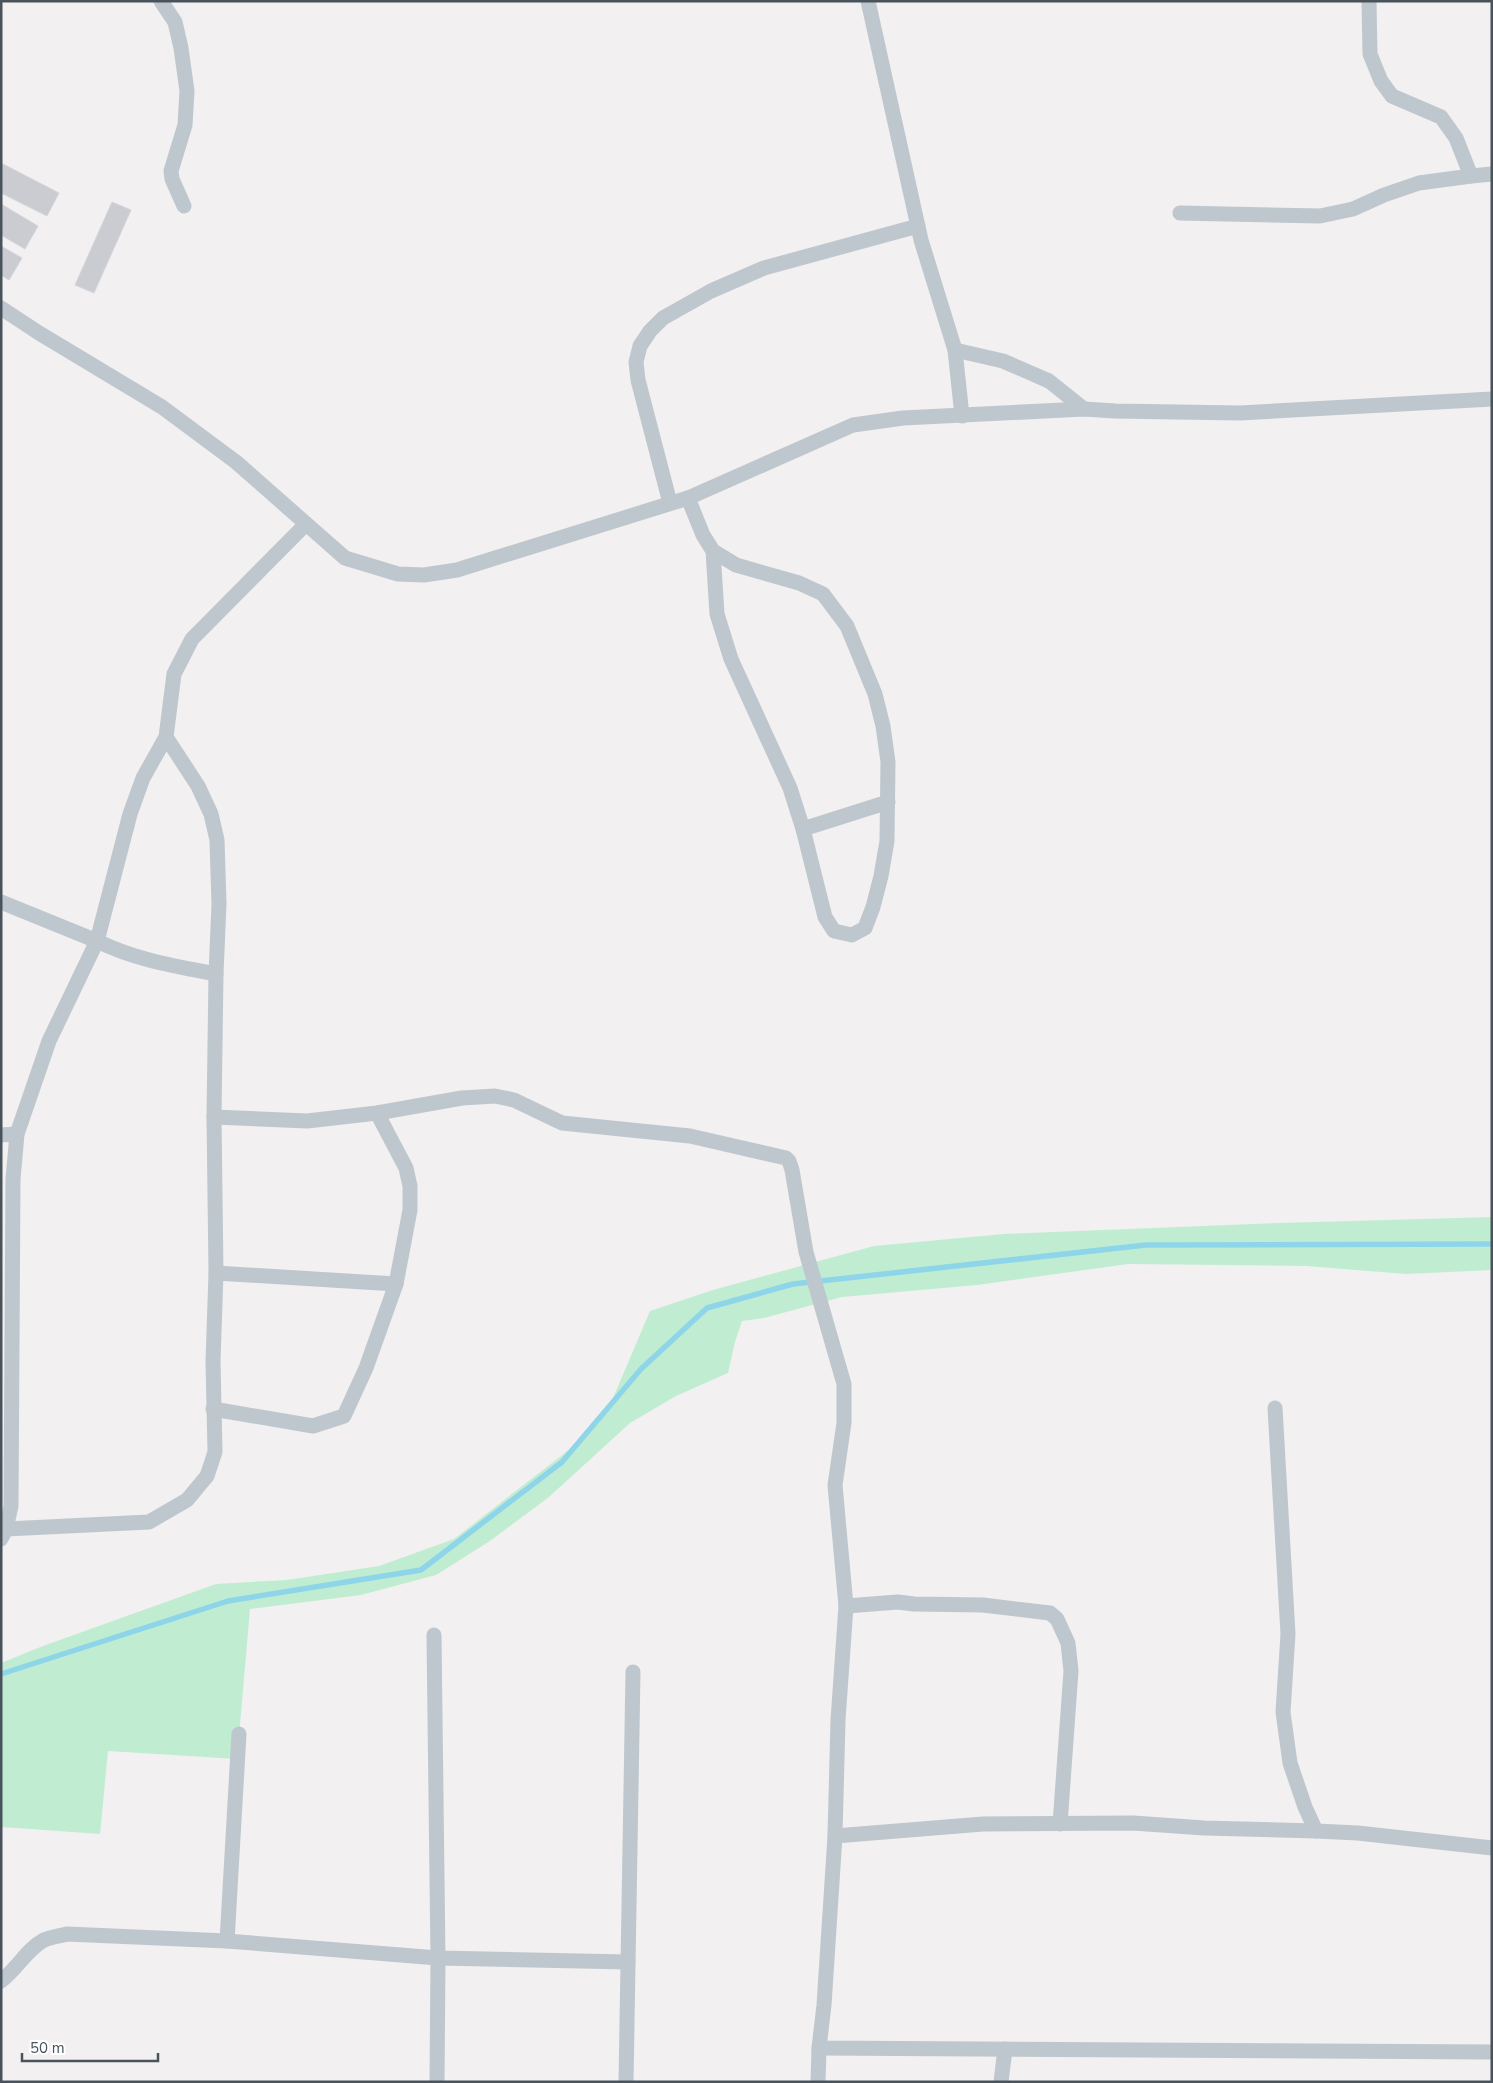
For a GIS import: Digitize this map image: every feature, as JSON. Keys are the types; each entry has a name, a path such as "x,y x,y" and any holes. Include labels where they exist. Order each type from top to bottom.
{"street":[{"path":"162,1 175,22 187,91 185,124 171,171 172,179 184,206"},
{"path":"868,1 918,226 955,350 962,416"},
{"path":"1369,1 1370,54 1381,81 1392,96 1441,118 1456,138 1471,176"},
{"path":"1180,213 1320,216 1353,209 1419,182 1492,174"},
{"path":"670,503 638,380 636,362 640,346 650,330 663,318 711,291 764,268 918,226"},
{"path":"1,308 162,407 236,462 345,558 398,574 424,575 457,570 688,498 853,425 903,418 1084,409 1240,413 1492,400"},
{"path":"955,350 1003,361 1049,381 1084,409"},
{"path":"688,498 702,535 713,551 736,565 799,582 823,594 840,614 847,626 875,694 883,726 888,762 886,841 881,876 873,907 864,928 852,934 834,931 824,917 804,829 790,788 730,659 717,614 713,551"},
{"path":"166,738 198,786 211,814 217,840 219,904 214,1117 216,1273 215,1452 207,1476 187,1500 149,1522 4,1534 11,1506 12,1179 17,1134 49,1040 96,942 136,796 143,778 166,738 174,674 192,640 306,524"},
{"path":"804,829 888,802"},
{"path":"1,902 118,952 151,962 216,974"},
{"path":"214,1117 307,1121 377,1113 462,1098 495,1096 514,1100 562,1123 690,1136 786,1158 789,1161 806,1252 844,1384 844,1423 835,1485 846,1606 838,1720 835,1836 818,2082"},
{"path":"214,1409 313,1426 344,1416 366,1368 396,1284 410,1210 410,1186 406,1168 377,1113"},
{"path":"1,1135 17,1134"},
{"path":"216,1273 396,1284"},
{"path":"1275,1408 1288,1634 1283,1712 1290,1764 1305,1807 1316,1831"},
{"path":"846,1606 898,1602 914,1604 983,1604 1050,1613 1057,1619 1068,1643 1071,1670 1060,1824"},
{"path":"434,1635 438,1958 437,2082"},
{"path":"626,2082 633,1672"},
{"path":"227,1941 239,1734"},
{"path":"835,1836 983,1824 1133,1823 1204,1828 1316,1831 1492,1848"},
{"path":"1,1981 12,1972 31,1949 44,1940 67,1934 227,1941 438,1958 628,1962"},
{"path":"819,2048 1492,2052"},
{"path":"1001,2082 1005,2050"}],"green space":[{"path":"1492,1217 1492,1270 1406,1274 1306,1266 1128,1264 977,1285 842,1297 764,1318 742,1321 728,1373 676,1396 630,1423 549,1497 490,1541 436,1575 361,1595 250,1609 237,1759 108,1751 100,1834 2,1827 1,1830 1,1663 216,1584 287,1580 379,1566 454,1539 579,1442 613,1398 650,1311 713,1290 874,1246 1004,1234"}],"building":[{"path":"1,163 59,193 47,216 1,193"},
{"path":"112,202 131,210 94,293 75,285"},
{"path":"1,204 38,226 25,249 1,235"},
{"path":"1,246 22,258 9,280 1,275"}],"waterway":[{"path":"1,1674 228,1601 421,1570 562,1462 641,1369 707,1308 793,1284 1146,1245 1492,1244"}]}
